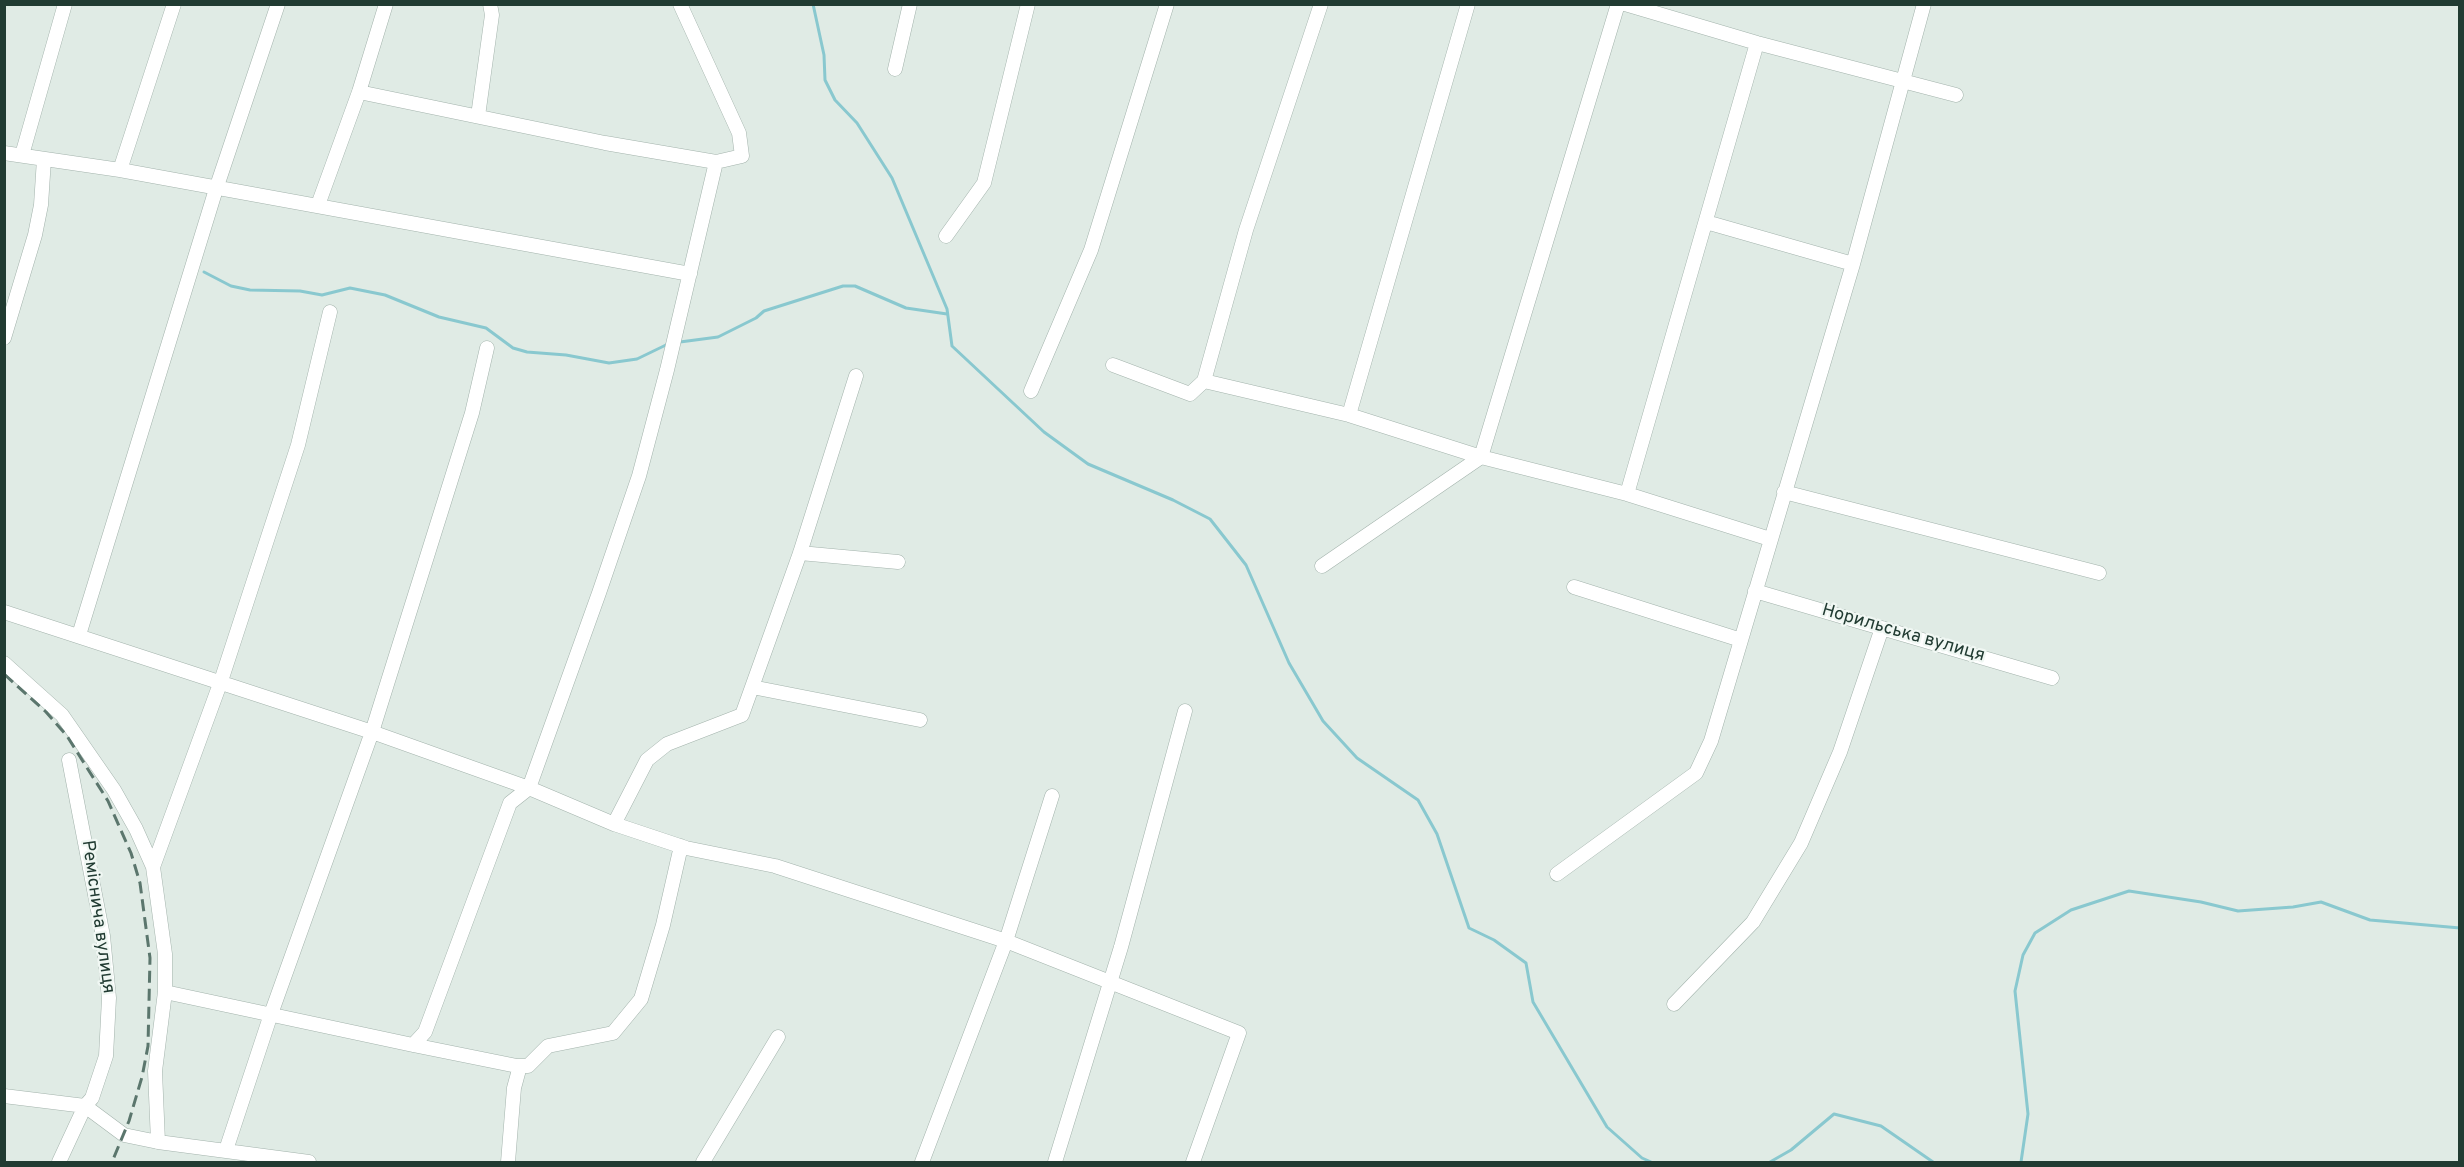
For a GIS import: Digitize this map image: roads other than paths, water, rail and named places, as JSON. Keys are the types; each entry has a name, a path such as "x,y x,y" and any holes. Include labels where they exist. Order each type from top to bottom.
{"street":[{"path":"22,155 65,4"},
{"path":"120,170 174,4"},
{"path":"79,635 216,189 278,4"},
{"path":"318,205 359,92 386,4"},
{"path":"478,116 492,15 490,4"},
{"path":"359,92 605,143 716,162 742,156 739,133 680,4"},
{"path":"895,69 910,4"},
{"path":"946,236 984,183 1028,4"},
{"path":"1031,391 1091,250 1167,4"},
{"path":"1113,365 1190,394 1204,381 1246,230 1321,4"},
{"path":"1349,415 1468,4"},
{"path":"1322,566 1480,456 1618,4"},
{"path":"1624,4 1757,43 1956,95"},
{"path":"1557,874 1696,773 1711,741 1853,264 1924,4"},
{"path":"1627,494 1757,43"},
{"path":"4,153 120,170 690,274"},
{"path":"4,338 41,205 44,159"},
{"path":"413,1045 425,1032 510,803 529,788 639,476 716,162"},
{"path":"1706,222 1853,264"},
{"path":"153,867 221,681 298,445 330,312"},
{"path":"226,1150 271,1014 372,732 472,413 487,348"},
{"path":"614,824 647,760 667,744 742,715 800,553 856,376"},
{"path":"1204,381 1349,415 1480,456 1627,494 1770,539"},
{"path":"1784,492 2099,573"},
{"path":"800,553 898,562"},
{"path":"1575,587 1741,640"},
{"name":"Норильська вулиця","path":"1755,591 2052,678"},
{"path":"4,612 372,732 529,788 614,824 681,846 775,866 1006,940 1239,1033 1193,1162"},
{"path":"1674,1004 1753,922 1801,843 1840,752 1882,628"},
{"path":"4,663 62,715 114,790 136,829 153,867 165,954 165,992 155,1071 158,1142"},
{"path":"752,687 920,720"},
{"path":"1055,1162 1110,983 1185,711"},
{"name":"Реміснича вулиця","path":"59,1162 85,1106 92,1098 106,1056 109,998 103,936 69,760"},
{"path":"922,1162 1006,940 1052,796"},
{"path":"165,992 413,1045 528,1066 548,1046 613,1033 641,999 663,925 681,846"},
{"path":"703,1162 778,1037"},
{"path":"508,1162 514,1088 520,1066"},
{"path":"4,1096 85,1106 124,1135 158,1142 309,1162"}],"waterway":[{"path":"813,4 824,55 825,80 835,100 857,123 892,178 947,309 952,346 1044,432 1088,464 1173,500 1210,519 1246,565 1289,663 1323,721 1357,758 1418,800 1437,834 1469,928 1494,940 1526,963 1533,1002 1607,1127 1642,1158 1651,1162"},
{"path":"204,272 231,286 250,290 300,291 322,295 350,288 385,295 439,317 486,328 513,348 527,352 566,355 609,363 637,359 668,344"},
{"path":"680,342 718,337 756,318 764,311 843,286 855,286 906,308 947,314"},
{"path":"2021,1162 2028,1114 2015,991 2023,955 2035,933 2071,910 2129,891 2201,902 2238,911 2293,907 2321,902 2370,920 2460,928"},
{"path":"1770,1162 1791,1150 1834,1114 1881,1126 1933,1162"}],"railway":[{"path":"4,674 46,712 67,736 108,801 131,853 140,883 150,958 148,1046 129,1121 112,1162"}]}
